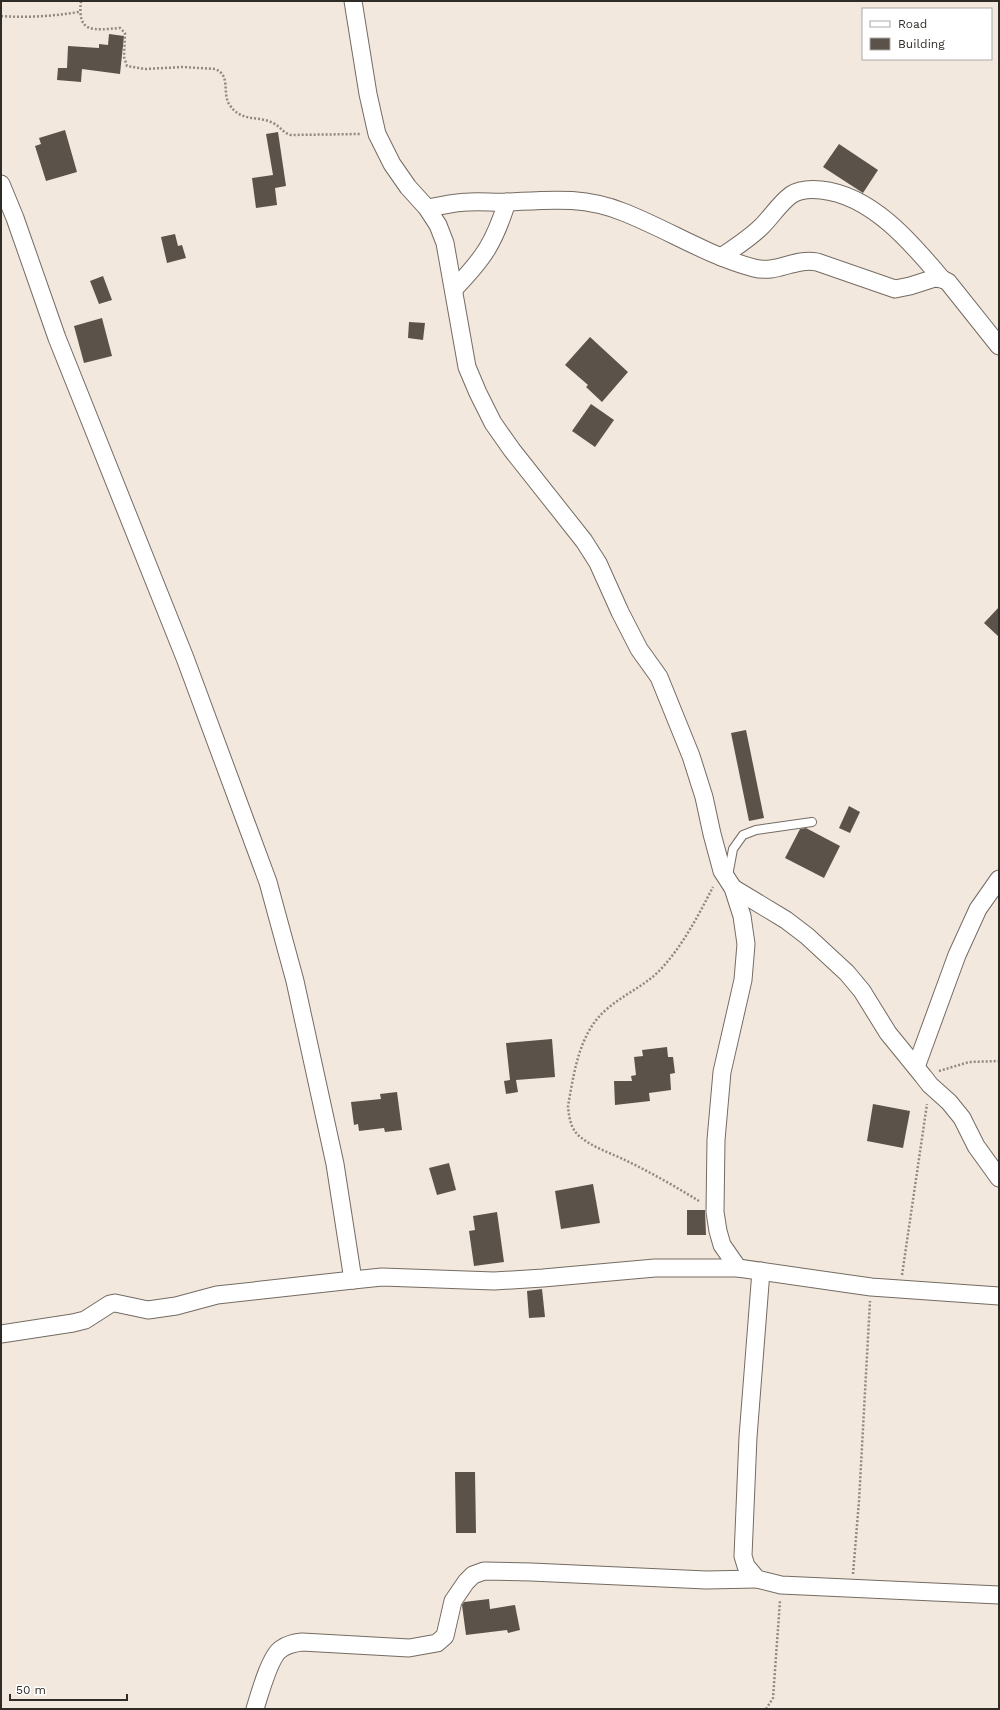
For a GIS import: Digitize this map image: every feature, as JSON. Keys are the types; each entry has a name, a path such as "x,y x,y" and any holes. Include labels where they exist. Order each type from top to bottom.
{"street":[{"path":"353,1 368,94 377,134 396,170 408,187 427,208 438,225 445,242 467,366 493,423 512,450 584,542 598,563 620,612 639,649 659,677 691,756 704,797 712,834 727,879 742,916 746,944 743,980 722,1072 716,1140 715,1212 722,1245 738,1268"},
{"path":"1,184 15,218 56,338 185,658 268,882 295,981 333,1157 353,1280"},
{"path":"721,257 745,241 791,195 801,190 814,189 832,191 851,197 871,208 900,233 942,279"},
{"path":"427,208 468,202 553,200 593,202 623,212 721,257 755,268 765,270 774,269 806,260 817,262 895,289 910,286 929,278 942,279 948,282 999,346"},
{"path":"454,289 483,257 492,244 498,231 507,202"},
{"path":"727,879 807,936 847,973 862,991 888,1032 923,1076 949,1102 962,1118 976,1146 999,1178"},
{"path":"923,1076 957,955 978,909 999,879"},
{"path":"1,1334 73,1324 85,1320 110,1304 133,1308 154,1309 176,1306 216,1294 382,1277 494,1281 655,1268 738,1268 871,1287 999,1296"},
{"path":"757,1579 746,1566 743,1547 748,1437 761,1271"},
{"path":"255,1709 263,1684 279,1650 290,1643 302,1642 409,1648 436,1643 445,1636 453,1600 472,1576 484,1571 706,1580 757,1579 768,1583 781,1585 999,1595"}],"lane":[{"path":"727,879 733,849 743,835 756,830 812,822"}],"path":[{"path":"81,1 79,12 84,26 88,28 120,28 123,30 126,36 124,57 127,66 145,69 208,68 220,71 224,76 229,104 240,115 251,119 272,122 285,133 291,135 377,134"},
{"path":"1,16 57,16 79,12"},
{"path":"715,1212 704,1203 655,1175 594,1145 578,1134 572,1126 568,1106 582,1046 590,1029 607,1009 647,982 672,956 727,879"},
{"path":"900,1289 920,1144 923,1076 969,1062 999,1061"},
{"path":"851,1588 859,1500 871,1287"},
{"path":"766,1709 773,1698 781,1585"}],"building":[{"path":"109,34 124,36 120,74 82,69 81,82 57,80 58,68 67,68 68,46 99,48 99,44 108,45"},
{"path":"65,130 77,172 46,181 35,146 41,144 39,138"},
{"path":"278,132 286,186 275,188 277,205 256,208 252,178 273,175 266,134"},
{"path":"839,144 878,170 863,193 823,167"},
{"path":"175,234 178,246 182,245 186,258 167,263 161,237"},
{"path":"103,276 112,300 99,304 90,281"},
{"path":"102,318 112,356 84,363 74,326"},
{"path":"409,322 425,323 423,340 408,338"},
{"path":"590,337 628,372 602,402 586,387 588,385 565,365"},
{"path":"591,404 614,420 595,447 572,431"},
{"path":"999,607 999,637 984,623"},
{"path":"746,730 764,818 749,821 731,733"},
{"path":"849,806 860,812 850,833 839,828"},
{"path":"806,828 840,846 824,878 785,858 800,829"},
{"path":"552,1039 555,1077 516,1080 518,1092 506,1094 504,1081 510,1080 506,1043"},
{"path":"667,1047 668,1057 673,1057 675,1073 670,1074 671,1090 649,1093 650,1101 615,1105 614,1081 632,1081 631,1076 636,1075 634,1057 643,1056 642,1050"},
{"path":"397,1092 402,1130 385,1132 384,1128 359,1131 358,1124 354,1125 351,1102 381,1099 380,1094"},
{"path":"873,1104 910,1111 903,1148 867,1141"},
{"path":"449,1163 456,1190 437,1195 429,1168"},
{"path":"593,1184 600,1223 561,1229 555,1191"},
{"path":"687,1210 705,1210 706,1235 687,1235"},
{"path":"497,1212 504,1262 474,1266 469,1231 475,1230 473,1216"},
{"path":"542,1289 545,1317 529,1318 527,1291"},
{"path":"455,1472 475,1472 476,1533 456,1533"},
{"path":"489,1599 490,1609 515,1605 520,1630 508,1633 507,1630 466,1635 462,1605 464,1602"}]}
